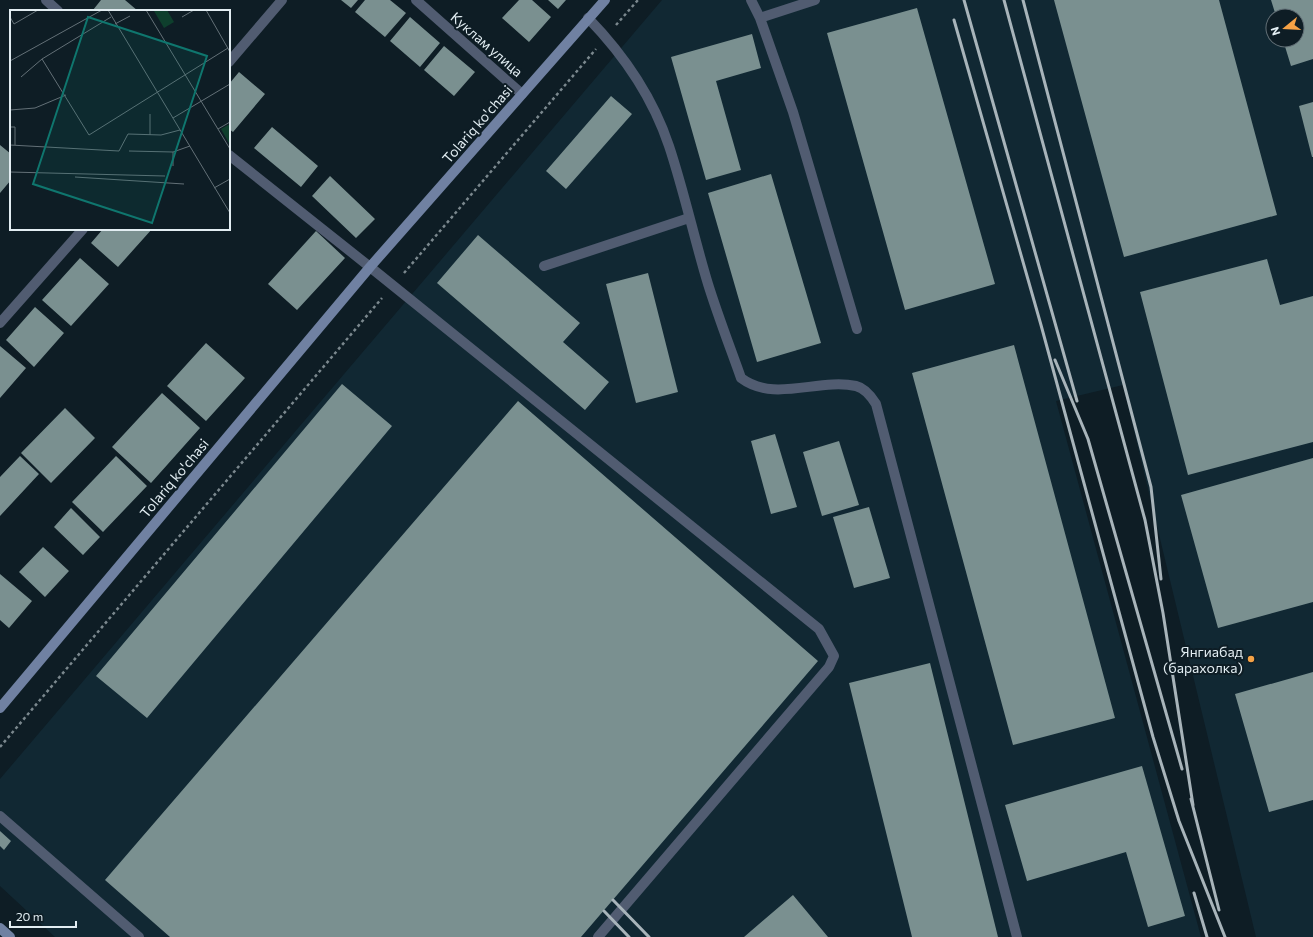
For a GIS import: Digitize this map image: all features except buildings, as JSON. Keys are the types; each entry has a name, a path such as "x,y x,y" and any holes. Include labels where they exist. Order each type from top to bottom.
{"street":[{"path":"46,0 57,10"},
{"path":"230,61 282,0"},
{"name":"Куклам улица","path":"416,0 522,94"},
{"name":"Tolariq ko'chasi","path":"0,708 370,267 605,0"},
{"path":"751,0 760,18 794,112 857,329"},
{"path":"760,18 815,0"},
{"path":"588,18 606,37 627,64 652,107 669,145 708,285 741,378 749,385 762,389 832,385 856,386 868,392 876,404 1017,937"},
{"path":"230,156 393,285 819,629 834,656 829,667 598,937"},
{"path":"544,266 690,218"},
{"path":"0,323 82,230"},
{"path":"0,816 138,937"},
{"path":"0,928 10,937"}],"path":[{"path":"0,747 393,285 638,0"}],"shaded area":[{"path":"662,0 1313,0 1313,937 1256,937 1123,385 1056,401 1201,937 55,937 0,886 0,779"}],"railway":[{"path":"964,0 1077,401"},
{"path":"1004,0 1145,520 1163,613 1193,805"},
{"path":"1023,0 1151,487 1161,579"},
{"path":"954,20 1041,325 1153,737 1179,821 1225,937"},
{"path":"1055,360 1088,439 1182,769"},
{"path":"1191,799 1219,910"},
{"path":"1194,893 1207,937"},
{"path":"613,900 649,937"},
{"path":"604,911 629,937"}],"place":[{"name":"Янгиабад (барахолка)","path":"1251,659"}]}
